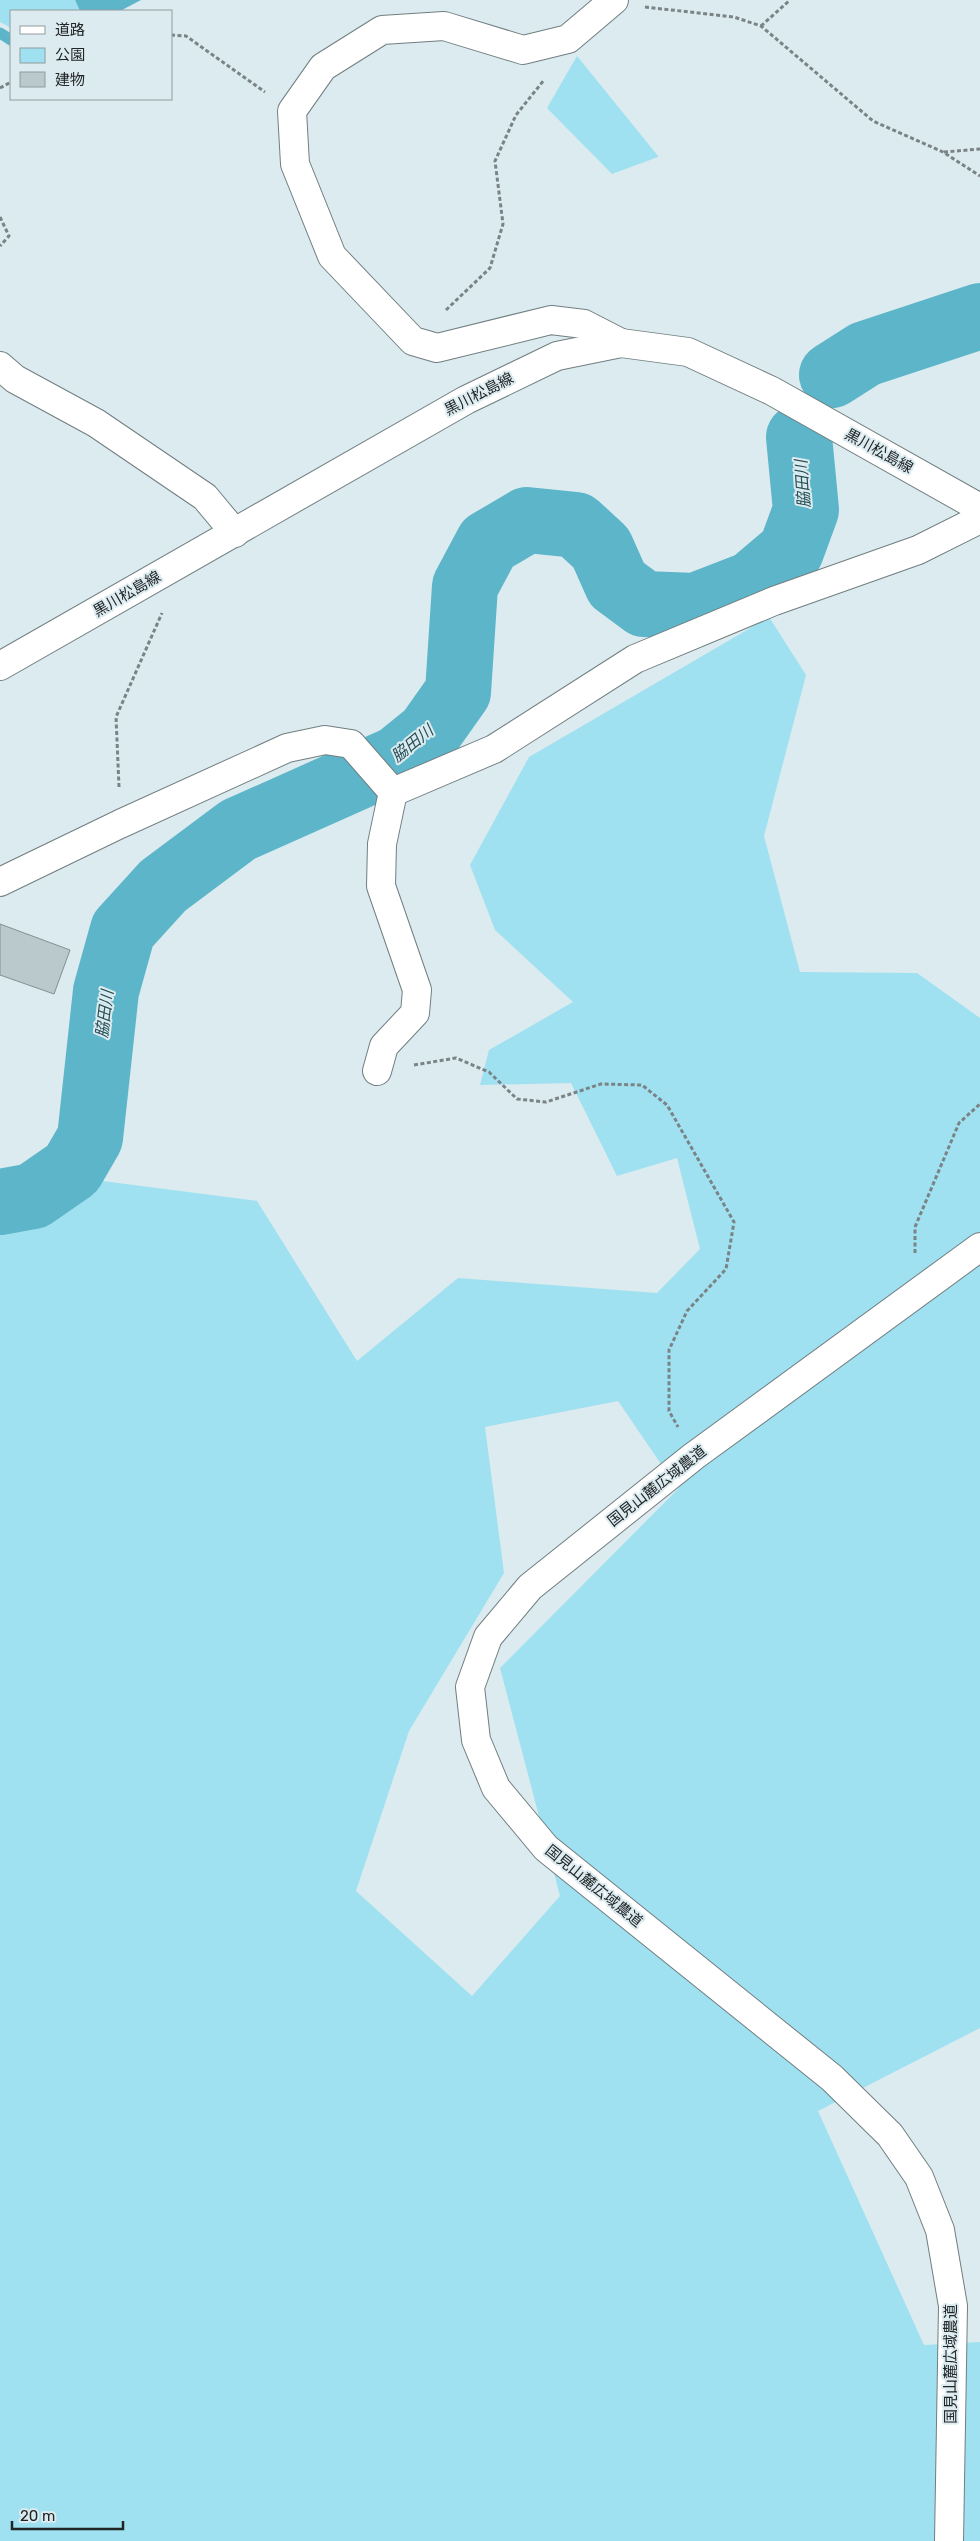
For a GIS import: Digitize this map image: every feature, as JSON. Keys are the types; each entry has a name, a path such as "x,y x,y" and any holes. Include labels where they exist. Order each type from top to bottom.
{"street":[{"path":"613,2 568,39 523,50 444,26 382,30 323,67 292,111 295,164 332,256 413,342 437,348 551,320 584,324 620,343"},
{"name":"黒川松島線","path":"0,666 474,396 557,356 620,343 688,352 772,391 980,508"},
{"path":"0,366 15,379 96,423 205,497 235,533"},
{"path":"393,792 494,749 635,659 774,601 918,550 980,519"},
{"path":"0,882 120,824 287,748 325,740 350,744 393,792"},
{"path":"377,1071 384,1046 415,1012 417,990 381,886 382,844 393,792"},
{"name":"国見山麓広域農道","path":"949,2541 953,2306 940,2230 919,2177 890,2135 832,2078 546,1848 496,1788 476,1740 470,1687 488,1637 530,1587 694,1456 980,1247"}],"path":[{"path":"761,26 790,0"},
{"path":"613,2 734,17 761,26 873,120 943,152 980,176"},
{"path":"172,35 186,36 292,111"},
{"path":"413,342 490,268 503,224 495,161 516,115 558,63 568,39"},
{"path":"943,152 980,150"},
{"path":"0,217 9,236 0,246"},
{"path":"120,824 116,718 164,608"},
{"path":"377,1071 456,1058 490,1072 517,1100 546,1102 601,1084 642,1085 667,1105 734,1222 726,1269 687,1311 669,1350 669,1411 694,1456"},
{"path":"915,1295 915,1227 959,1124 980,1104"}],"green space":[{"path":"0,0 75,0 80,10 10,10 10,27 0,22"},
{"path":"577,56 658,157 612,174 547,108"},
{"path":"769,617 806,675 764,836 800,972 917,973 980,1018 980,2028 818,2111 924,2345 980,2342 980,2541 0,2541 0,1215 3,1216 87,1179 257,1201 357,1361 458,1278 657,1293 700,1249 677,1158 617,1176 571,1083 480,1085 489,1050 573,1002 495,930 470,865 529,757","holes":["618,1401 678,1489 500,1668 560,1896 472,1996 356,1891 409,1731 504,1573 485,1427"]}],"shaded area":[{"path":"75,0 141,0 122,10 80,10"}],"building":[{"path":"0,924 70,950 54,994 0,975"}],"waterway":[{"path":"0,33 10,39"},
{"name":"脇田川","path":"832,375 865,354 980,316"},
{"name":"脇田川","path":"0,1202 33,1196 72,1169 90,1138 106,991 123,930 163,886 238,830 397,759 429,733 458,692 465,586 488,543 527,520 576,525 601,548 617,584 644,604 695,606 752,584 791,551 806,510 799,437"}]}
